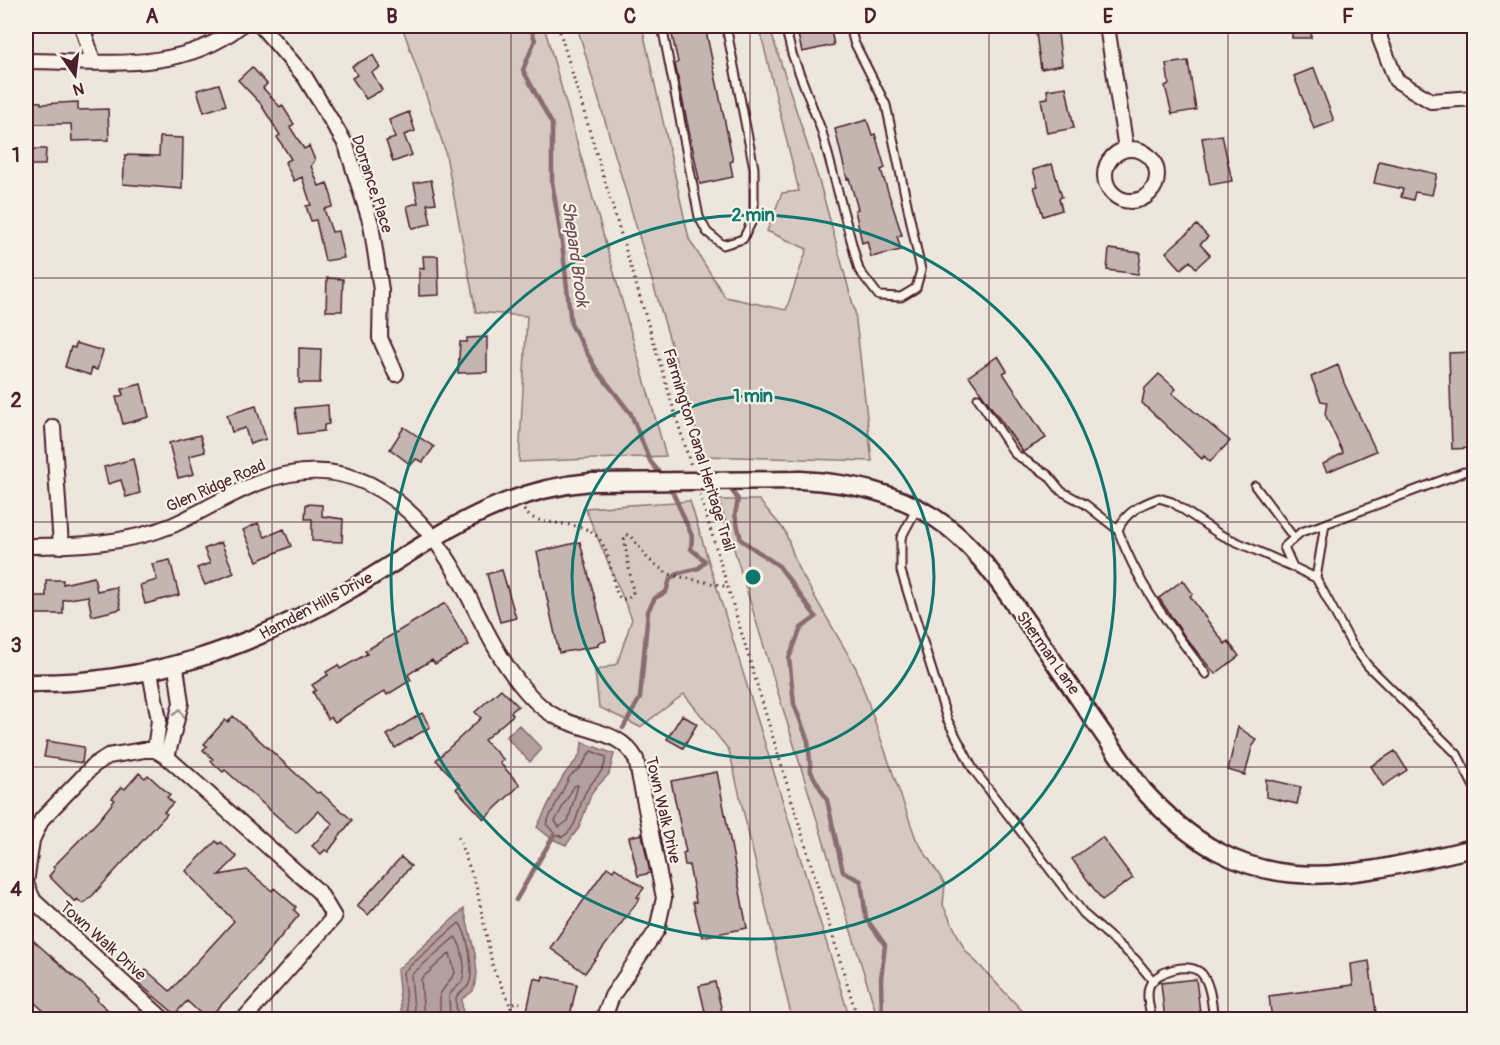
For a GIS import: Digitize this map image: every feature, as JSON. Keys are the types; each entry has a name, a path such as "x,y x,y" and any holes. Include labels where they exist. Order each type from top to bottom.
{"street":[{"path":"82,26 93,61"},
{"path":"26,61 130,63 180,57 200,50 240,26"},
{"name":"Dorrance Place","path":"261,26 305,77 346,146 371,224 381,291 380,338 396,374"},
{"path":"1107,26 1126,149"},
{"path":"1380,26 1380,39 1396,80 1431,101 1474,98"},
{"path":"53,427 61,546"},
{"name":"Glen Ridge Road","path":"26,546 61,546 116,540 171,525 257,483 282,475 310,471 325,471 352,477 377,487 408,511 433,539"},
{"name":"Sherman Lane","path":"591,482 801,480 861,487 916,507 936,518 969,548 1021,614 1143,790 1162,811 1208,846 1250,866 1279,873 1310,876 1366,872 1474,848"},
{"name":"Hamden Hills Drive","path":"26,683 98,681 176,667 267,635 475,515 517,496 554,486 591,482"},
{"name":"Town Walk Drive","path":"433,539 501,659 523,688 554,716 622,740 636,759 664,898 657,930 612,996 603,1020"},
{"path":"161,754 181,703 176,667"},
{"path":"150,672 159,720 161,754 319,892 334,917 243,1020"},
{"name":"Town Walk Drive","path":"161,754 108,756 94,765 42,819 32,840 26,883 34,901 164,1020"}],"lane":[{"path":"662,26 699,217 707,232 723,245 743,239 754,217 754,168 726,26"},
{"path":"785,26 792,54 822,132 860,270 879,296 901,297 916,288 921,270 915,236 886,105 854,42 850,26"},
{"path":"978,398 1015,454 1048,475 1061,491 1085,504 1118,530 1142,583 1160,612 1206,674"},
{"path":"1293,567 1284,547 1301,532 1464,472"},
{"path":"1255,486 1294,538"},
{"path":"1118,530 1122,520 1142,504 1159,498 1172,502 1219,534 1316,578"},
{"path":"916,507 901,538 899,555 901,571 947,719 974,770 1084,914 1135,959 1153,981"},
{"path":"1324,524 1316,578 1350,643 1368,666 1457,754 1474,787"},
{"path":"1152,1020 1149,987 1153,981 1171,970 1197,970 1206,980 1214,1020"}],"path":[{"name":"Farmington Canal Heritage Trail","path":"558,26 694,474"},
{"name":"Farmington Canal Heritage Trail","path":"699,492 858,1020"},
{"path":"517,496 530,518 575,525 596,536 602,544 621,599 630,597 633,592 625,536 631,536 648,559 668,574 726,587"},
{"path":"458,837 476,885 493,968 511,1007"},
{"path":"507,1020 511,1007 516,1002 520,1003"}],"shaded area":[{"path":"402,26 544,26 666,456 519,462 527,316 476,312 445,150"},
{"path":"577,26 642,26 689,239 725,297 786,310 807,249 767,231 782,193 799,191 759,26 769,26 820,184 855,312 872,461 704,456"},
{"path":"719,500 759,500 785,531 798,568 856,668 916,839 945,884 943,905 965,950 1030,1019 878,1019"},
{"path":"690,501 850,1019 792,1019 729,750 684,694 640,727 599,707 595,671 617,664 632,619 585,508"}],"water":[{"path":"519,725 542,749 530,762 506,737"},
{"path":"582,742 614,754 609,774 592,792 579,828 566,845 552,839 537,827 560,781 578,758"},
{"path":"464,909 475,954 477,974 473,991 462,999 463,1019 402,1019 397,970"}],"building":[{"path":"670,26 705,26 733,161 730,162 733,177 700,184 675,64 678,62"},
{"path":"796,26 830,26 834,45 802,52"},
{"path":"1035,26 1057,26 1062,65 1041,69"},
{"path":"1292,26 1311,26 1311,38 1292,38"},
{"path":"373,55 380,68 372,72 382,90 366,99 352,78 357,75 352,66"},
{"path":"1188,61 1196,110 1172,114 1165,86 1169,84 1166,64"},
{"path":"252,67 267,84 263,88 280,107 282,105 294,124 290,127 304,149 309,146 315,160 311,166 319,186 327,183 332,198 332,207 324,209 332,232 338,231 344,258 325,261 316,220 311,221 306,206 311,205 302,177 294,181 285,162 291,159 277,137 280,135 260,103 238,80"},
{"path":"1314,68 1334,121 1314,129 1294,76"},
{"path":"219,84 226,105 204,112 197,90"},
{"path":"1066,87 1074,128 1047,133 1041,99 1048,98 1047,90"},
{"path":"26,101 41,102 41,104 78,102 78,110 108,109 109,140 72,141 71,124 26,124"},
{"path":"409,112 415,131 404,135 412,155 393,162 386,141 395,138 389,120"},
{"path":"867,120 872,135 875,134 885,168 881,170 902,235 897,236 901,250 871,257 867,241 862,243 855,210 858,209 849,178 847,179 835,129"},
{"path":"1222,135 1232,181 1210,185 1202,138"},
{"path":"160,137 183,138 182,189 123,184 125,155 159,156"},
{"path":"26,149 46,149 45,165 26,165"},
{"path":"1379,161 1437,174 1432,195 1415,192 1413,200 1401,197 1403,189 1374,183"},
{"path":"1052,164 1062,197 1059,198 1062,210 1043,216 1034,187 1038,186 1033,170"},
{"path":"431,180 436,203 427,204 431,224 412,228 407,206 418,203 414,183"},
{"path":"1197,225 1208,237 1200,244 1210,255 1196,268 1190,261 1181,269 1166,252"},
{"path":"1109,249 1141,253 1138,274 1107,270"},
{"path":"423,256 438,256 439,295 419,296 419,268 424,269"},
{"path":"327,278 343,279 342,311 326,311"},
{"path":"487,337 487,372 458,373 460,342 467,342 467,338"},
{"path":"76,343 103,351 97,370 92,368 90,375 65,367 71,347 75,348"},
{"path":"299,348 321,349 320,383 299,383"},
{"path":"1474,352 1474,448 1452,449 1449,353"},
{"path":"998,356 1007,371 1003,373 1046,438 1023,452 969,376"},
{"path":"1338,365 1376,451 1327,472 1323,464 1343,453 1325,414 1327,402 1321,401 1311,377"},
{"path":"1159,374 1176,389 1172,393 1230,441 1210,462 1204,456 1202,459 1142,403 1145,388"},
{"path":"141,384 149,417 123,424 116,397 123,395 122,389"},
{"path":"328,405 329,424 324,425 324,431 298,434 295,408"},
{"path":"256,406 266,439 250,444 245,428 232,432 227,415"},
{"path":"404,427 434,447 423,462 416,459 411,465 390,449"},
{"path":"200,435 205,452 189,456 194,474 178,478 169,443"},
{"path":"133,459 140,493 126,497 121,480 108,484 104,467"},
{"path":"306,504 322,505 322,516 343,519 342,542 312,541 312,519 305,519"},
{"path":"258,523 265,537 284,529 291,546 257,561 243,530"},
{"path":"221,542 234,573 205,585 197,568 210,563 204,549"},
{"path":"580,542 606,641 598,643 598,646 559,653 537,552"},
{"path":"170,560 179,595 145,604 140,585 157,580 152,564"},
{"path":"502,570 516,618 500,622 487,574"},
{"path":"94,577 97,591 116,587 121,609 92,616 88,596 63,600 63,614 32,614 32,596 46,596 46,580 63,580 63,584"},
{"path":"1183,580 1193,594 1190,596 1210,624 1225,644 1228,641 1239,656 1215,674 1185,637 1159,598"},
{"path":"445,603 469,645 435,664 432,660 415,670 408,675 411,680 387,695 385,691 335,722 331,717 328,719 313,692 316,690 312,685 328,675 326,672 338,665 340,669 367,654 365,651"},
{"path":"501,689 518,706 511,712 513,715 484,740 504,760 500,763 520,785 484,819 456,789 460,785 436,760 481,718 475,712"},
{"path":"422,713 430,727 395,748 387,735"},
{"path":"682,715 697,724 683,748 667,739"},
{"path":"233,716 317,793 320,792 352,820 328,852 325,850 321,854 312,846 333,824 318,811 296,833 225,770 223,772 203,750 207,746 204,744 225,720 228,722"},
{"path":"1238,727 1257,740 1252,747 1245,775 1228,770"},
{"path":"47,741 84,747 82,763 44,757"},
{"path":"1395,751 1407,770 1383,786 1371,766"},
{"path":"717,772 747,928 702,937 693,902 696,902 689,865 685,865 683,853 686,852 671,781"},
{"path":"139,773 145,778 148,775 170,795 167,797 173,803 164,812 167,814 93,895 83,904 77,899 75,902 49,876 55,869 53,867 98,821 115,800 112,798 122,787 125,789"},
{"path":"1266,779 1301,787 1297,804 1266,797"},
{"path":"642,834 650,873 638,876 629,837"},
{"path":"1102,837 1133,878 1102,900 1072,859"},
{"path":"216,841 219,844 221,842 237,857 219,875 247,870 272,891 274,888 296,907 294,910 299,915 238,988 209,1017 203,1012 201,1014 187,1001 175,1014 136,981 146,970 170,991 234,921 186,871"},
{"path":"401,857 411,866 368,915 357,906"},
{"path":"607,867 613,871 615,868 644,888 637,897 640,898 585,973 550,948"},
{"path":"26,934 98,998 97,1000 119,1020 54,1020 26,995"},
{"path":"1369,961 1377,1020 1272,1020 1269,996 1353,985 1351,964"},
{"path":"543,976 577,984 569,1020 525,1020 534,978 542,980"},
{"path":"1196,979 1201,1020 1165,1020 1161,983"},
{"path":"715,982 724,1020 707,1020 699,986"}],"waterway":[{"name":"Shepard Brook","path":"530,26 535,40 523,70 552,124 552,182 562,243 571,324 596,369 631,414 650,461 663,477"},
{"path":"623,728 640,698 648,611 655,598 666,592 670,579 679,573 699,568 705,561 691,549 692,536 670,486"},
{"name":"Shepard Brook","path":"728,486 738,499 735,515 741,540 779,566 816,617 801,628 789,658 794,704 808,741 811,772 827,800 843,872 861,881 866,918 885,945 881,979 882,1020"},
{"path":"516,900 554,835"}]}
